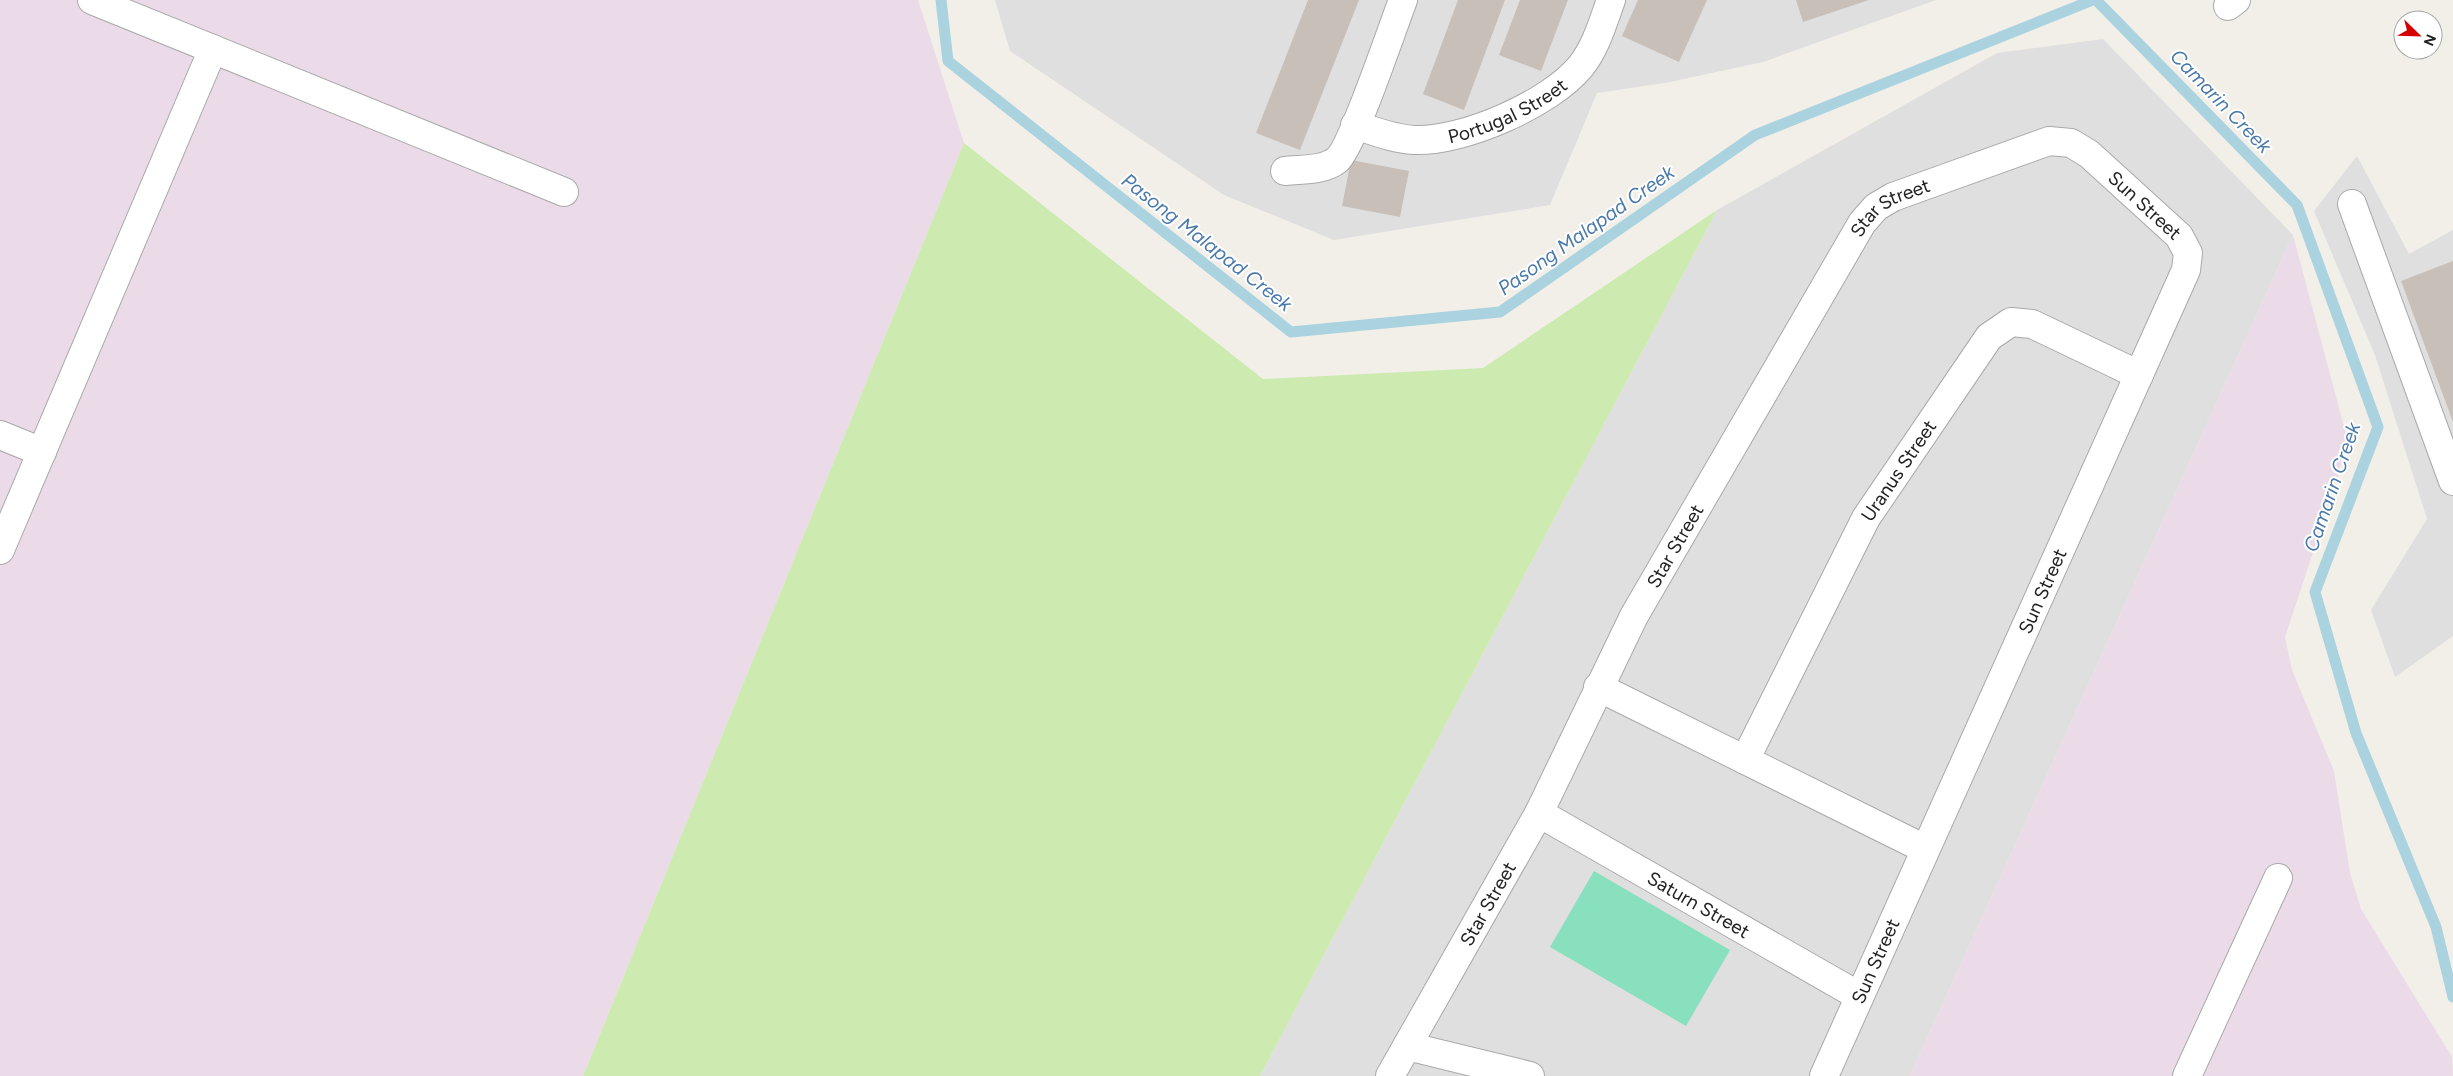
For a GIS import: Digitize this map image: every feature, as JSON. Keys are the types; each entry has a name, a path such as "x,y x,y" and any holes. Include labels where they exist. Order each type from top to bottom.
{"street":[{"path":"92,0 564,192"},
{"path":"1285,171 1318,168 1331,164 1339,158 1355,125 1403,0"},
{"name":"Portugal Street","path":"1355,125 1383,134 1414,140 1443,137 1468,132 1535,103 1563,84 1582,65 1595,42 1611,0"},
{"path":"0,550 213,49"},
{"name":"Star Street","path":"1390,1076 1539,813 1598,687 1634,616 1862,222 1876,207 1893,197 2049,141 2071,143"},
{"name":"Sun Street","path":"1824,1076 2186,270 2188,253 2179,236 2089,154 2071,143"},
{"path":"2352,204 2453,481"},
{"name":"Uranus Street","path":"1745,760 1866,518 1989,337 2011,322 2032,324 2139,375"},
{"path":"0,435 42,452"},
{"path":"1598,687 1926,849"},
{"name":"Saturn Street","path":"1539,813 1859,996"},
{"path":"2187,1076 2278,878"},
{"path":"1408,1046 1530,1076"}],"shaded area":[{"path":"0,0 918,0 964,143 583,1076 0,1076"},
{"path":"995,0 1936,0 1763,62 1665,83 1597,93 1550,205 1334,240 1224,195 1010,51"},
{"path":"2103,39 2293,235 1910,1076 1260,1076 1717,210 1997,53"},
{"path":"2357,156 2409,254 2453,230 2453,636 2395,677 2371,610 2427,519 2375,355 2314,211"},
{"path":"2293,235 2347,438 2337,480 2285,637 2292,670 2334,771 2350,873 2361,909 2452,1057 2453,1076 1910,1076"}],"green space":[{"path":"964,143 1263,379 1483,368 1717,210 1260,1076 583,1076"},
{"path":"1594,871 1730,950 1686,1026 1550,947"}],"building":[{"path":"1308,0 1359,0 1300,150 1256,133"},
{"path":"1458,0 1505,0 1464,110 1423,94"},
{"path":"1520,0 1568,0 1541,71 1499,55"},
{"path":"1638,0 1707,0 1679,62 1622,36"},
{"path":"1796,0 1869,0 1803,22"},
{"path":"1351,160 1409,171 1400,217 1342,206"},
{"path":"2453,261 2453,422 2401,281"}],"waterway":[{"name":"Pasong Malapad Creek","path":"941,0 948,61 1291,332 1500,312 1755,135 2093,0"},
{"name":"Camarin Creek","path":"2096,0 2297,205 2378,427 2315,592 2356,733 2436,927 2453,997"}]}
